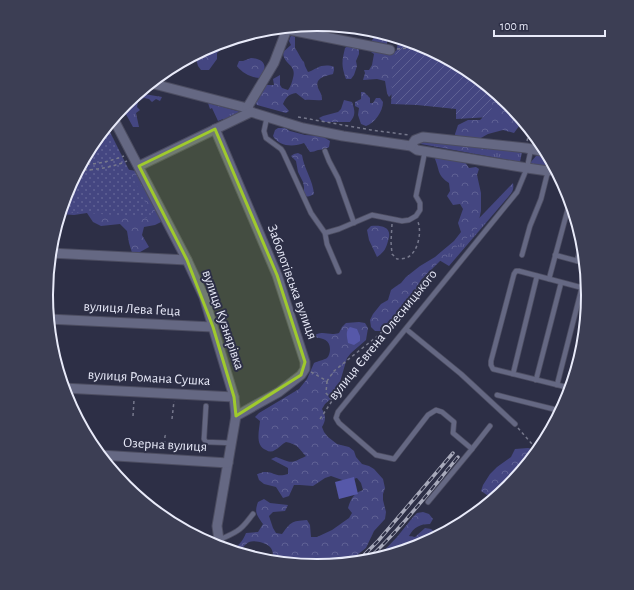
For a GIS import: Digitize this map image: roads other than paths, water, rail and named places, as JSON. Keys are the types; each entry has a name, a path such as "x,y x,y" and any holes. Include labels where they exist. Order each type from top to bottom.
{"street":[{"path":"302,32 390,50"},
{"path":"139,166 215,129 249,110 274,63 282,33"},
{"path":"156,86 249,110 267,117 310,129 343,136 411,146 417,150 527,168 549,169"},
{"name":"вулиця Кузнярівка","path":"116,124 187,260 204,297 234,397 236,416 217,526 219,540"},
{"name":"Заболотівська вулиця","path":"215,129 277,275 305,362 301,375 279,392 236,416"},
{"path":"411,146 415,140 423,137 539,151"},
{"path":"56,253 187,260"},
{"name":"вулиця Лева Ґеца","path":"54,319 213,327"},
{"name":"вулиця Романа Сушка","path":"70,388 234,397"},
{"name":"Озерна вулиця","path":"108,455 228,462"}],"lane":[{"path":"267,117 264,134 266,138 283,152 311,213 326,233 327,244 339,272"},
{"name":"вулиця Євгена Олесницького","path":"472,448 453,433 454,422 442,412 436,410 428,415 394,459 376,455 339,423 336,418 338,412 517,192 527,168 528,149"},
{"path":"325,151 338,178 354,223"},
{"path":"326,233 339,230 372,215 402,221 409,220 416,216 420,210 420,204 416,196 425,151"},
{"path":"522,255 530,226 550,171"},
{"path":"549,279 567,211"},
{"path":"555,255 577,261 578,256"},
{"path":"564,387 493,369 491,361 516,271 581,287"},
{"path":"513,374 537,276"},
{"path":"536,380 561,282"},
{"path":"557,385 580,304"},
{"path":"406,329 461,374 515,424"},
{"path":"497,395 555,410"},
{"path":"206,406 204,439 206,442 232,443"},
{"path":"428,502 490,426"},
{"path":"222,541 226,536 244,526 253,514"}],"railway":[{"path":"364,555 378,541 453,453"},
{"path":"375,552 402,524 458,457"}]}
